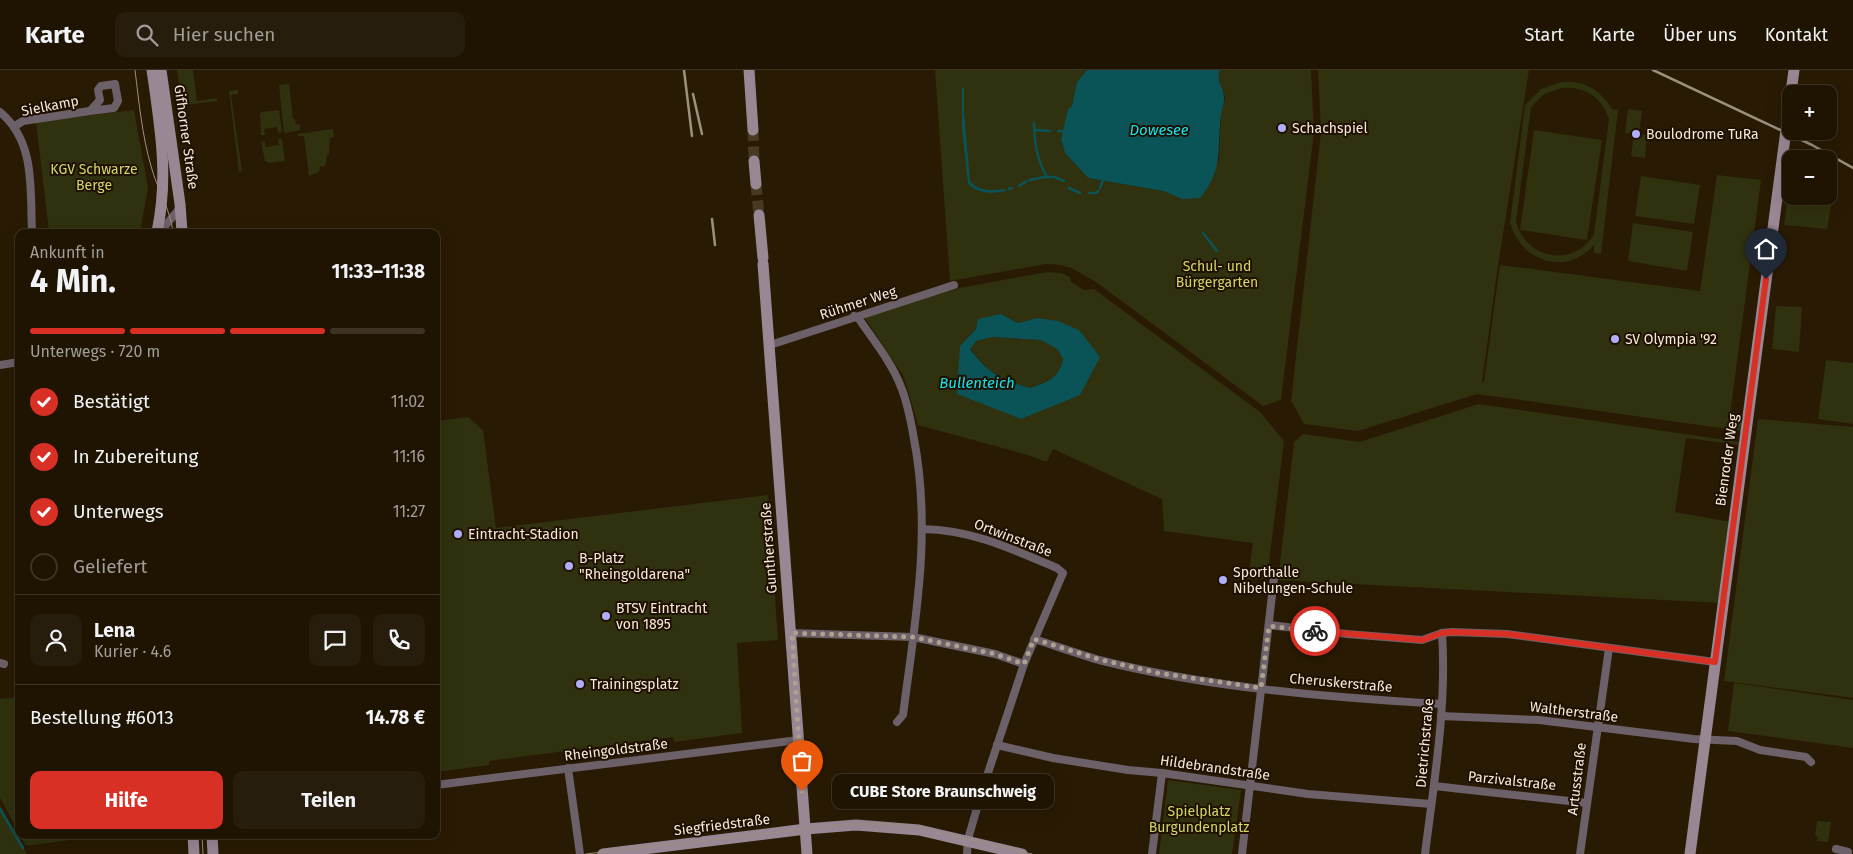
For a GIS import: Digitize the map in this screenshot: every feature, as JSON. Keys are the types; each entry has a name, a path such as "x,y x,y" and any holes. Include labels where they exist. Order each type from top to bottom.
{"main road":[{"name":"Gifhorner Straße","path":"152,70 163,149 164,174 159,229"},
{"name":"Gifhorner Straße","path":"161,70 182,229"},
{"path":"749,70 753,130"},
{"name":"Bienroder Weg","path":"1690,854 1794,70"},
{"path":"754,161 756,184"},
{"name":"Guntherstraße","path":"759,215 792,633 807,854"},
{"name":"Siegfriedstraße","path":"603,854 687,849 806,829 847,825 919,830 1022,854"},
{"path":"193,839 194,854"},
{"path":"212,839 213,854"}],"street":[{"name":"Sielkamp","path":"15,126 23,121 90,111"},
{"name":"Sielkamp","path":"0,112 15,126 29,162 32,229"},
{"name":"Gifhorner Straße","path":"161,229 180,208"},
{"name":"Rühmer Weg","path":"770,345 854,316 954,285"},
{"path":"854,316 859,320 896,376 906,402 921,478 922,562 903,715 898,722"},
{"path":"0,365 15,363"},
{"name":"Ortwinstraße","path":"923,529 958,531 976,536 1057,568 1063,573 1034,639"},
{"path":"1242,854 1274,578"},
{"path":"1269,626 1422,640 1442,633 1507,634 1715,662"},
{"path":"792,633 913,637 967,647 1024,664"},
{"name":"Dietrichstraße","path":"1425,854 1441,716 1442,633"},
{"path":"967,854 968,841 997,745 1034,639"},
{"name":"Cheruskerstraße","path":"1034,639 1098,659 1158,673 1261,688 1352,698 1441,704"},
{"name":"Artusstraße","path":"1580,854 1609,648"},
{"name":"Waltherstraße","path":"1441,716 1539,720 1704,740 1737,741 1760,750 1806,756 1811,762"},
{"name":"Rheingoldstraße","path":"440,784 799,740"},
{"name":"Hildebrandstraße","path":"997,745 1080,763 1128,770 1349,798 1431,804"},
{"path":"568,768 580,854"},
{"path":"1152,854 1162,773"},
{"name":"Parzivalstraße","path":"1434,786 1587,802"},
{"path":"1836,849 1848,853"}],"green space":[{"path":"177,70 193,70 197,101 217,98 217,101 186,105 185,101 182,102"},
{"name":"Schul- und Bürgergarten","path":"935,70 1087,70 1077,82 1072,106 1068,110 1061,139 1065,153 1088,178 1163,191 1182,199 1219,160 1221,113 1225,98 1219,81 1218,74 1220,70 1311,70 1314,132 1281,400 1263,406 1096,282 1071,268 1046,264 950,281"},
{"path":"1318,70 1529,70 1497,272 1482,382 1484,382 1500,265 1700,291 1717,175 1761,180 1730,415 1743,417 1742,431 1477,394 1358,431 1304,424 1291,401 1321,132"},
{"path":"1561,82 1577,83 1591,88 1603,96 1612,109 1618,110 1601,254 1594,253 1594,245 1583,255 1571,260 1558,262 1546,260 1534,255 1524,247 1510,223 1525,105 1541,89","holes":["1562,88 1570,88 1591,94 1602,105 1609,119 1594,234 1585,245 1575,252 1552,255 1530,245 1522,235 1516,222 1531,107 1544,94"]},
{"path":"289,84 293,119 295,119 296,125 300,124 300,130 286,133 284,132 279,85"},
{"path":"238,90 238,94 231,95 242,171 239,172 229,91"},
{"name":"Boulodrome TuRa","path":"1628,109 1642,111 1639,134 1647,135 1645,158 1631,156 1634,134 1625,133"},
{"name":"KGV Schwarze Berge","path":"134,110 148,188 141,229 49,229 36,122"},
{"path":"279,110 282,132 278,133 277,127 264,129 265,135 261,135 260,114 262,112"},
{"path":"333,129 334,137 330,138 329,155 327,155 326,164 323,167 320,166 319,172 309,176 304,136 298,136 298,134"},
{"path":"1534,130 1602,140 1587,240 1520,230"},
{"path":"278,139 282,139 285,161 269,163 265,161 261,142 265,141 266,147 279,145"},
{"path":"1641,176 1700,185 1694,224 1635,216"},
{"path":"1787,205 1831,205 1827,229 1784,225"},
{"path":"1633,223 1693,232 1687,271 1628,261"},
{"path":"1047,272 1061,273 1070,277 1071,282 1084,290 1094,289 1260,412 1284,441 1267,579 1248,579 1253,543 1164,531 1162,499 1053,449 1047,462 918,425 904,377 863,315 959,288","holes":["1001,314 1018,323 1037,318 1100,357 1021,419 960,346 976,329"]},
{"path":"1776,306 1802,307 1799,352 1772,349"},
{"path":"992,337 1041,340 1057,349 1063,359 1061,366 1051,378 1030,388 1011,382 990,370 970,348 976,341"},
{"path":"1826,360 1853,363 1853,424 1818,419"},
{"path":"1479,404 1740,442 1740,445 1686,438 1675,512 1731,522 1720,603 1278,580 1294,442 1303,434 1359,442"},
{"name":"BTSV Eintracht von 1895","path":"468,417 483,430 496,528 768,495 778,640 737,643 742,733 674,742 673,737 489,761 489,765 440,771 440,420"},
{"path":"1758,419 1853,427 1853,698 1724,681"},
{"path":"1734,683 1853,700 1853,748 1728,731"},
{"path":"15,697 15,826 0,798 0,699"},
{"name":"Spielplatz Burgundenplatz","path":"1168,780 1241,790 1232,854 1159,854"},
{"path":"0,805 15,832 15,839 19,839 27,854 0,854"},
{"path":"1817,821 1831,822 1828,842 1817,841 1818,837 1815,836"},
{"path":"22,839 78,839 26,846"}],"water":[{"name":"Dowesee","path":"1087,70 1220,70 1219,81 1224,99 1218,158 1213,177 1200,198 1182,199 1163,191 1088,178 1065,153 1061,139 1068,109 1072,106 1077,82"},
{"path":"962,87 964,88 964,112 970,181 977,187 990,190 1005,189 1006,191 986,192 976,190 968,184 962,128"},
{"name":"Bullenteich","path":"1001,314 1018,323 1037,318 1058,321 1079,330 1100,357 1080,395 1021,419 957,394 960,346 976,329 978,319","holes":["992,337 1041,340 1057,349 1063,359 1061,366 1052,378 1030,388 1011,382 996,374 983,364 970,349 976,341"]}],"waterway":[{"path":"1034,123 1037,151 1047,177"},
{"path":"1034,130 1050,131"},
{"path":"1058,131 1063,131"},
{"path":"1030,180 1052,177"},
{"path":"1054,177 1064,181"},
{"path":"1100,188 1103,180"},
{"path":"1019,186 1027,181"},
{"path":"1069,188 1080,193"},
{"path":"1089,193 1096,193 1098,191"},
{"path":"1203,233 1217,251"},
{"path":"0,809 15,834"},
{"path":"18,839 23,848"}],"tunnel":[{"path":"753,130 754,161"},
{"path":"756,184 759,215"}],"tram line":[{"path":"135,70 145,142 172,229"},
{"path":"586,854 847,824 892,824 920,828 1032,854"},
{"path":"202,839 203,854"}],"railway":[{"path":"684,70 692,136"},
{"path":"1653,70 1812,145 1853,168"},
{"path":"693,94 702,134"},
{"path":"712,219 715,245"}],"way so far":[{"path":"802,791 792,633 913,637 964,646 1024,664 1034,639 1098,659 1158,673 1261,688 1269,626 1315,631"}],"place":[{"name":"Schachspiel","path":"1282,128"},
{"name":"Boulodrome TuRa","path":"1636,134"},
{"name":"SV Olympia '92","path":"1615,339"},
{"name":"Eintracht-Stadion","path":"458,534"},
{"name":"B-Platz \"Rheingoldarena\"","path":"569,566"},
{"name":"Sporthalle Nibelungen-Schule","path":"1223,580"},
{"name":"BTSV Eintracht von 1895","path":"606,616"},
{"name":"Trainingsplatz","path":"580,684"},
{"name":"CUBE Store Braunschweig","path":"802,791"}],"route":[{"path":"1315,631 1422,640 1442,633 1452,632 1507,634 1715,662 1766,279"}]}
